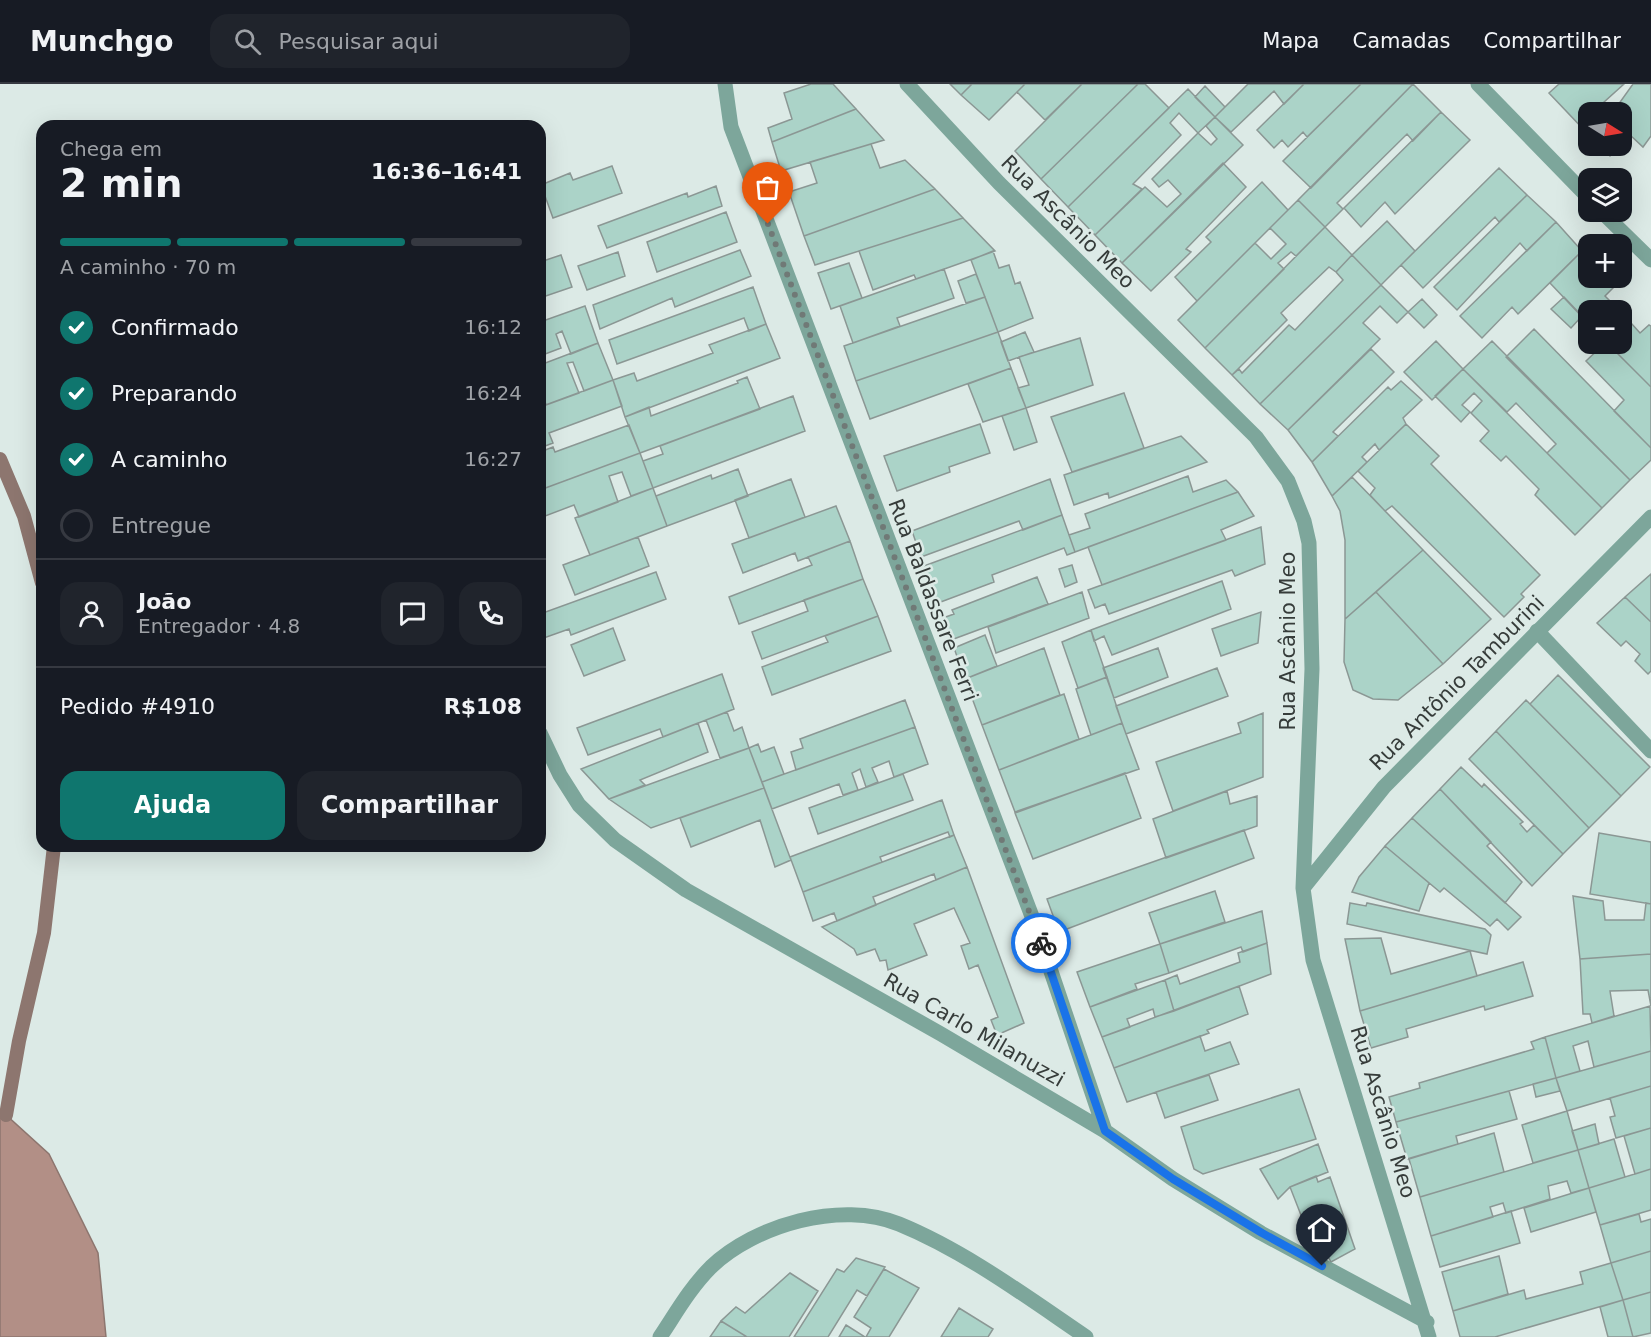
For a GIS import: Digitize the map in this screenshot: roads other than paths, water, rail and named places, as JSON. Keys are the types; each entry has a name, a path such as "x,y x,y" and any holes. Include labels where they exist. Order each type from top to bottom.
{"street":[{"name":"Rua Baldassare Ferri","path":"725,84 731,127 1036,927 1105,1131"},
{"name":"Rua Ascânio Meo","path":"907,84 1015,199 1256,437 1288,481 1304,520 1311,569 1312,669 1303,888 1313,960 1428,1330"},
{"path":"1478,84 1578,187"},
{"path":"1612,222 1651,260"},
{"name":"Rua Antônio Tamburini","path":"1303,888 1384,787 1651,517"},
{"path":"1537,631 1651,751"},
{"name":"Rua Carlo Milanuzzi","path":"546,746 560,776 579,806 615,840 686,890 941,1034 1105,1131 1173,1179 1428,1330"},
{"path":"660,1337 692,1289 712,1266 732,1250 764,1232 793,1222 820,1217 871,1216 898,1224 968,1260 1086,1337"}],"waterway":[{"path":"0,459 24,516 36,561"},
{"path":"6,1115 19,1041 44,933 53,852"}]}
